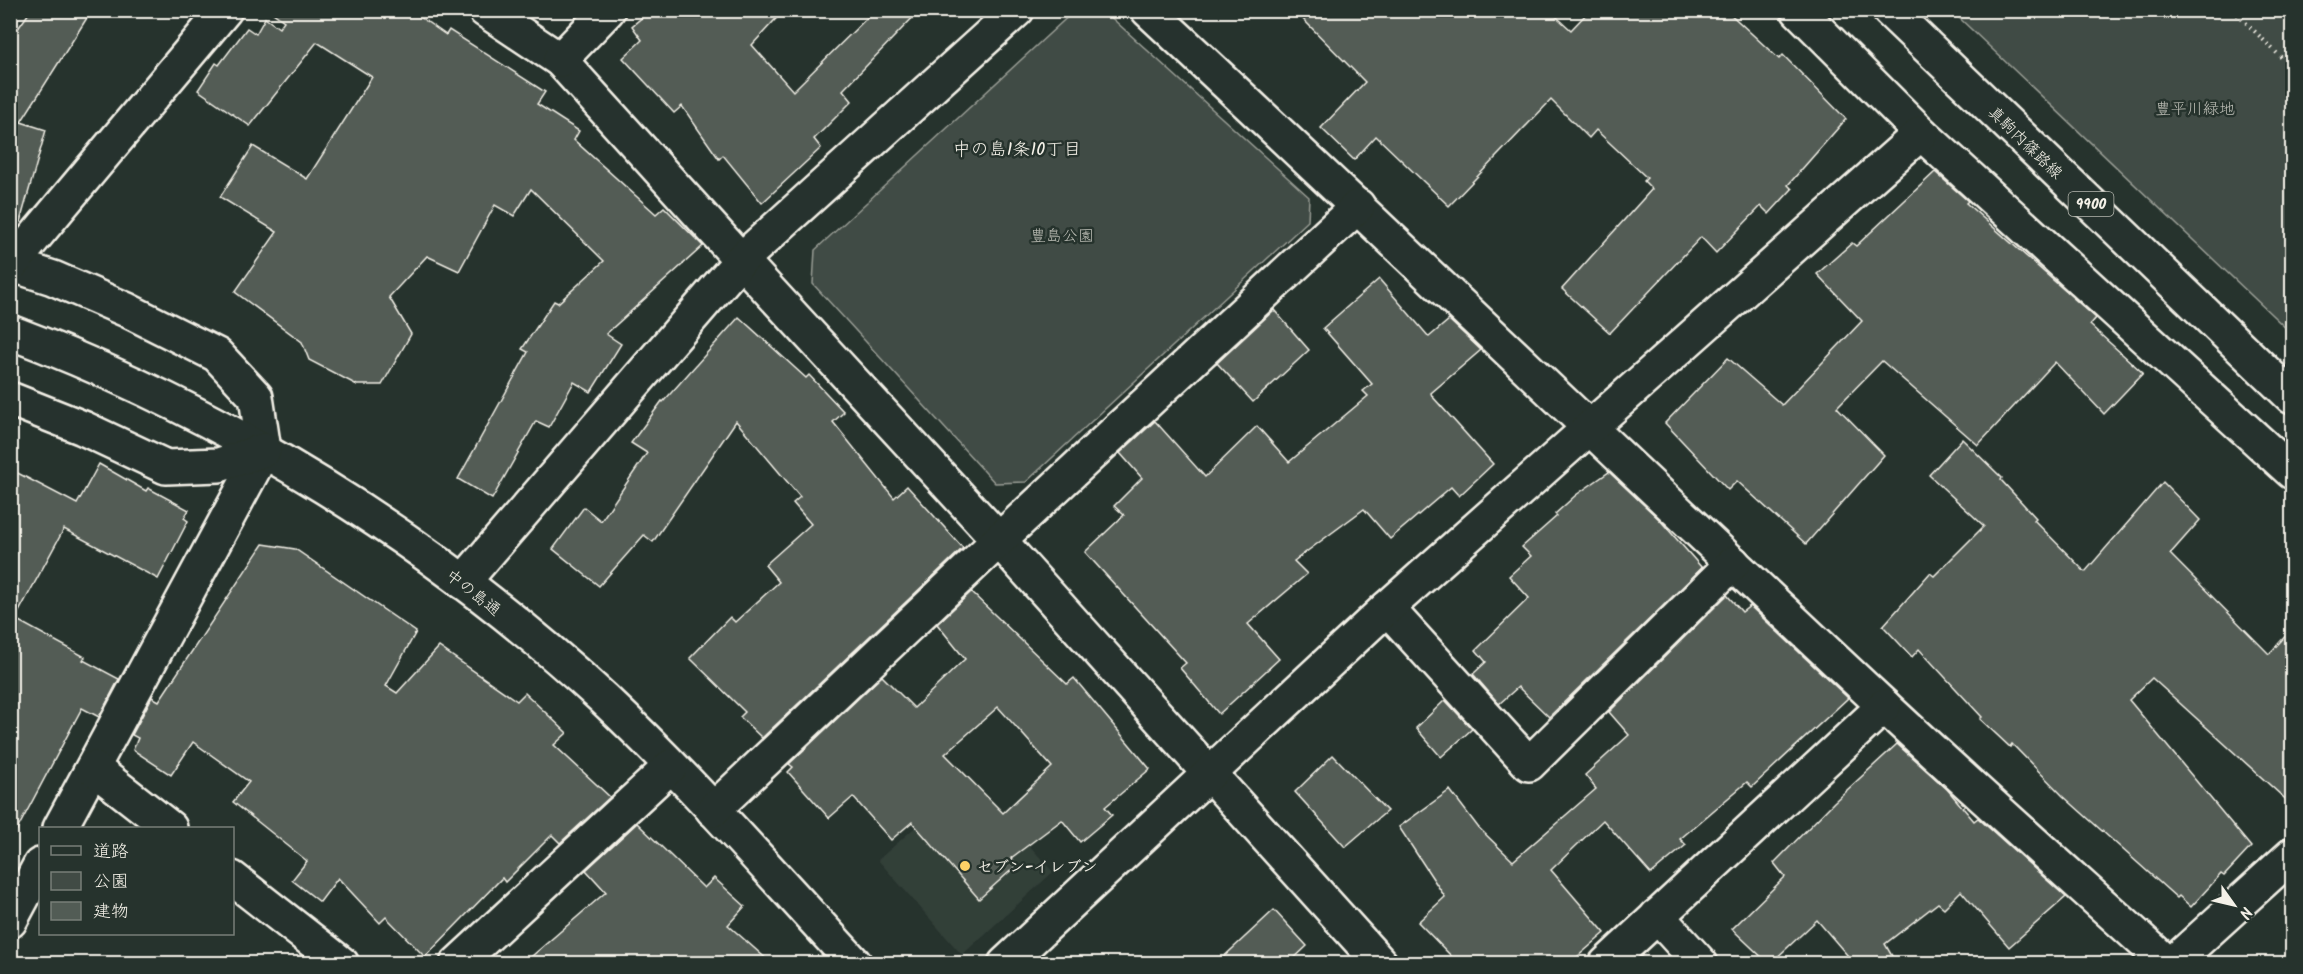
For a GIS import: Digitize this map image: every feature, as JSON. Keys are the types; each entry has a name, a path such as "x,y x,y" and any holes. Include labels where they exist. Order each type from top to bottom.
{"street":[{"path":"61,827 264,450 256,397 217,355 127,310 53,278 11,264 225,10"},
{"path":"485,10 560,60 999,540 1381,963"},
{"path":"560,60 608,10"},
{"path":"463,582 741,260 1017,10"},
{"path":"1148,10 1358,206 1588,428 1884,706 2170,963 2292,855"},
{"path":"1798,10 1921,133 2292,472"},
{"name":"真駒内篠路線","path":"1889,10 2292,397"},
{"path":"1005,963 1387,608 1921,133"},
{"path":"713,810 1358,206"},
{"name":"中の島通","path":"10,332 114,375 264,450 365,514 463,582 560,660 671,766 855,963"},
{"path":"10,399 83,428 166,467 219,465 264,450"},
{"path":"1387,608 1529,764 1733,563"},
{"path":"1606,963 1884,706"},
{"path":"457,963 671,766"},
{"path":"93,768 169,827"},
{"path":"10,921 39,867"},
{"path":"234,880 342,963"},
{"path":"1657,916 1701,963"}],"path":[{"path":"2233,10 2292,68"}],"shaded area":[{"name":"セブン-イレブン","path":"970,779 1053,872 962,955 878,860"}],"green space":[{"name":"豊島公園","path":"1074,11 1104,11 1309,197 1308,221 1026,482 995,483 813,284 815,250"},
{"name":"豊平川緑地","path":"1952,11 2292,11 2292,334"}],"building":[{"path":"31,10 92,10 21,122 46,130 20,222 10,221 10,40"},
{"path":"269,10 410,10 446,35 449,30 545,92 537,104 579,131 574,140 656,214 664,207 703,246 606,334 621,344 591,392 574,382 549,427 536,421 492,499 458,479 528,352 522,349 554,301 558,303 604,261 531,189 514,216 495,205 459,271 427,256 389,297 411,334 382,385 357,385 309,360 302,342 235,292 277,232 220,197 253,146 307,179 372,77 317,42 250,126 198,90 216,63 219,65 247,28 256,34 265,18 279,28 284,21"},
{"path":"651,10 784,10 752,45 793,91 875,10 920,10 843,90 852,101 814,139 821,148 762,203 723,155 719,159 682,106 674,113 623,58 642,40 632,26"},
{"path":"1294,10 1549,10 1571,30 1590,10 1726,10 1779,59 1783,55 1846,119 1788,185 1792,189 1769,214 1761,206 1716,253 1701,237 1610,333 1562,289 1652,189 1644,181 1647,178 1596,130 1589,138 1551,100 1449,206 1376,136 1354,160 1321,128 1365,82"},
{"path":"1935,172 1968,201 1966,203 2096,318 2090,325 2143,373 2104,414 2055,362 1978,445 1882,361 1837,407 1884,455 1806,544 1737,481 1728,490 1665,423 1728,358 1782,405 1862,321 1817,274 1852,243 1856,246"},
{"path":"1379,279 1429,337 1449,320 1481,350 1431,393 1493,464 1459,496 1451,487 1390,539 1364,509 1294,561 1307,574 1248,624 1279,659 1219,714 1180,668 1186,663 1085,552 1124,515 1114,506 1142,478 1120,453 1155,421 1205,477 1257,426 1289,462 1368,396 1363,391 1372,384 1323,328"},
{"path":"1274,310 1309,350 1253,402 1217,363"},
{"path":"739,317 806,378 809,375 844,412 833,422 894,498 907,486 963,548 762,738 740,717 745,712 690,658 730,617 735,622 779,582 765,565 811,524 793,503 800,497 736,421 653,542 644,535 599,586 553,549 584,507 601,521 647,453 631,443 662,401"},
{"path":"1962,439 2002,478 2001,480 2036,518 2034,520 2085,572 2163,482 2200,520 2170,554 2269,654 2292,629 2292,805 2152,678 2129,700 2251,847 2224,876 2221,874 2191,907 2179,896 2177,898 2063,796 2012,744 2010,747 1980,719 1982,717 1919,649 1912,657 1883,626 1930,573 1934,576 1984,526 1929,475"},
{"path":"99,464 146,491 148,488 189,510 184,518 188,521 158,579 64,529 15,619 85,657 83,660 119,679 99,717 82,708 10,843 10,469 77,504"},
{"path":"1609,472 1659,519 1702,568 1549,717 1518,687 1499,704 1473,674 1486,662 1476,650 1529,598 1509,576 1531,556 1522,547 1557,516 1555,514 1576,495"},
{"path":"263,544 295,549 416,632 386,686 397,693 439,647 517,701 525,693 567,733 554,745 610,797 560,843 552,835 505,882 502,878 425,957 386,917 380,923 338,878 320,902 292,880 307,861 233,802 249,782 193,742 171,775 133,750 138,738 132,735 152,697 159,701"},
{"path":"971,592 1067,684 1074,678 1150,769 1105,807 1112,815 1080,842 1062,820 1011,858 1017,865 979,899 912,822 891,840 853,797 829,818 788,772 793,767 789,764 882,676 914,708 965,659 937,624","holes":["998,707 1052,767 1003,813 945,754"]},
{"path":"1727,595 1742,612 1750,606 1848,698 1752,787 1747,782 1680,839 1686,845 1651,874 1603,820 1551,870 1605,933 1570,963 1458,963 1418,922 1445,897 1399,827 1450,790 1478,827 1513,861 1596,789 1585,775 1629,735 1609,712"},
{"path":"1445,700 1472,729 1441,757 1416,728"},
{"path":"1897,744 1947,789 1974,821 1978,818 2066,897 2009,947 1961,891 1944,908 1938,903 1885,944 1896,963 1854,963 1817,920 1771,963 1768,963 1732,929 1785,877 1774,863 1834,802"},
{"path":"1333,755 1387,811 1345,847 1295,792"},
{"path":"637,823 704,888 714,878 745,906 728,925 771,963 524,963 606,892 586,870"},
{"path":"1274,910 1307,946 1289,963 1217,963"}],"place":[{"name":"セブン-イレブン","path":"965,866"}],"district":[{"name":"中の島1条10丁目","path":"1017,149"}]}
